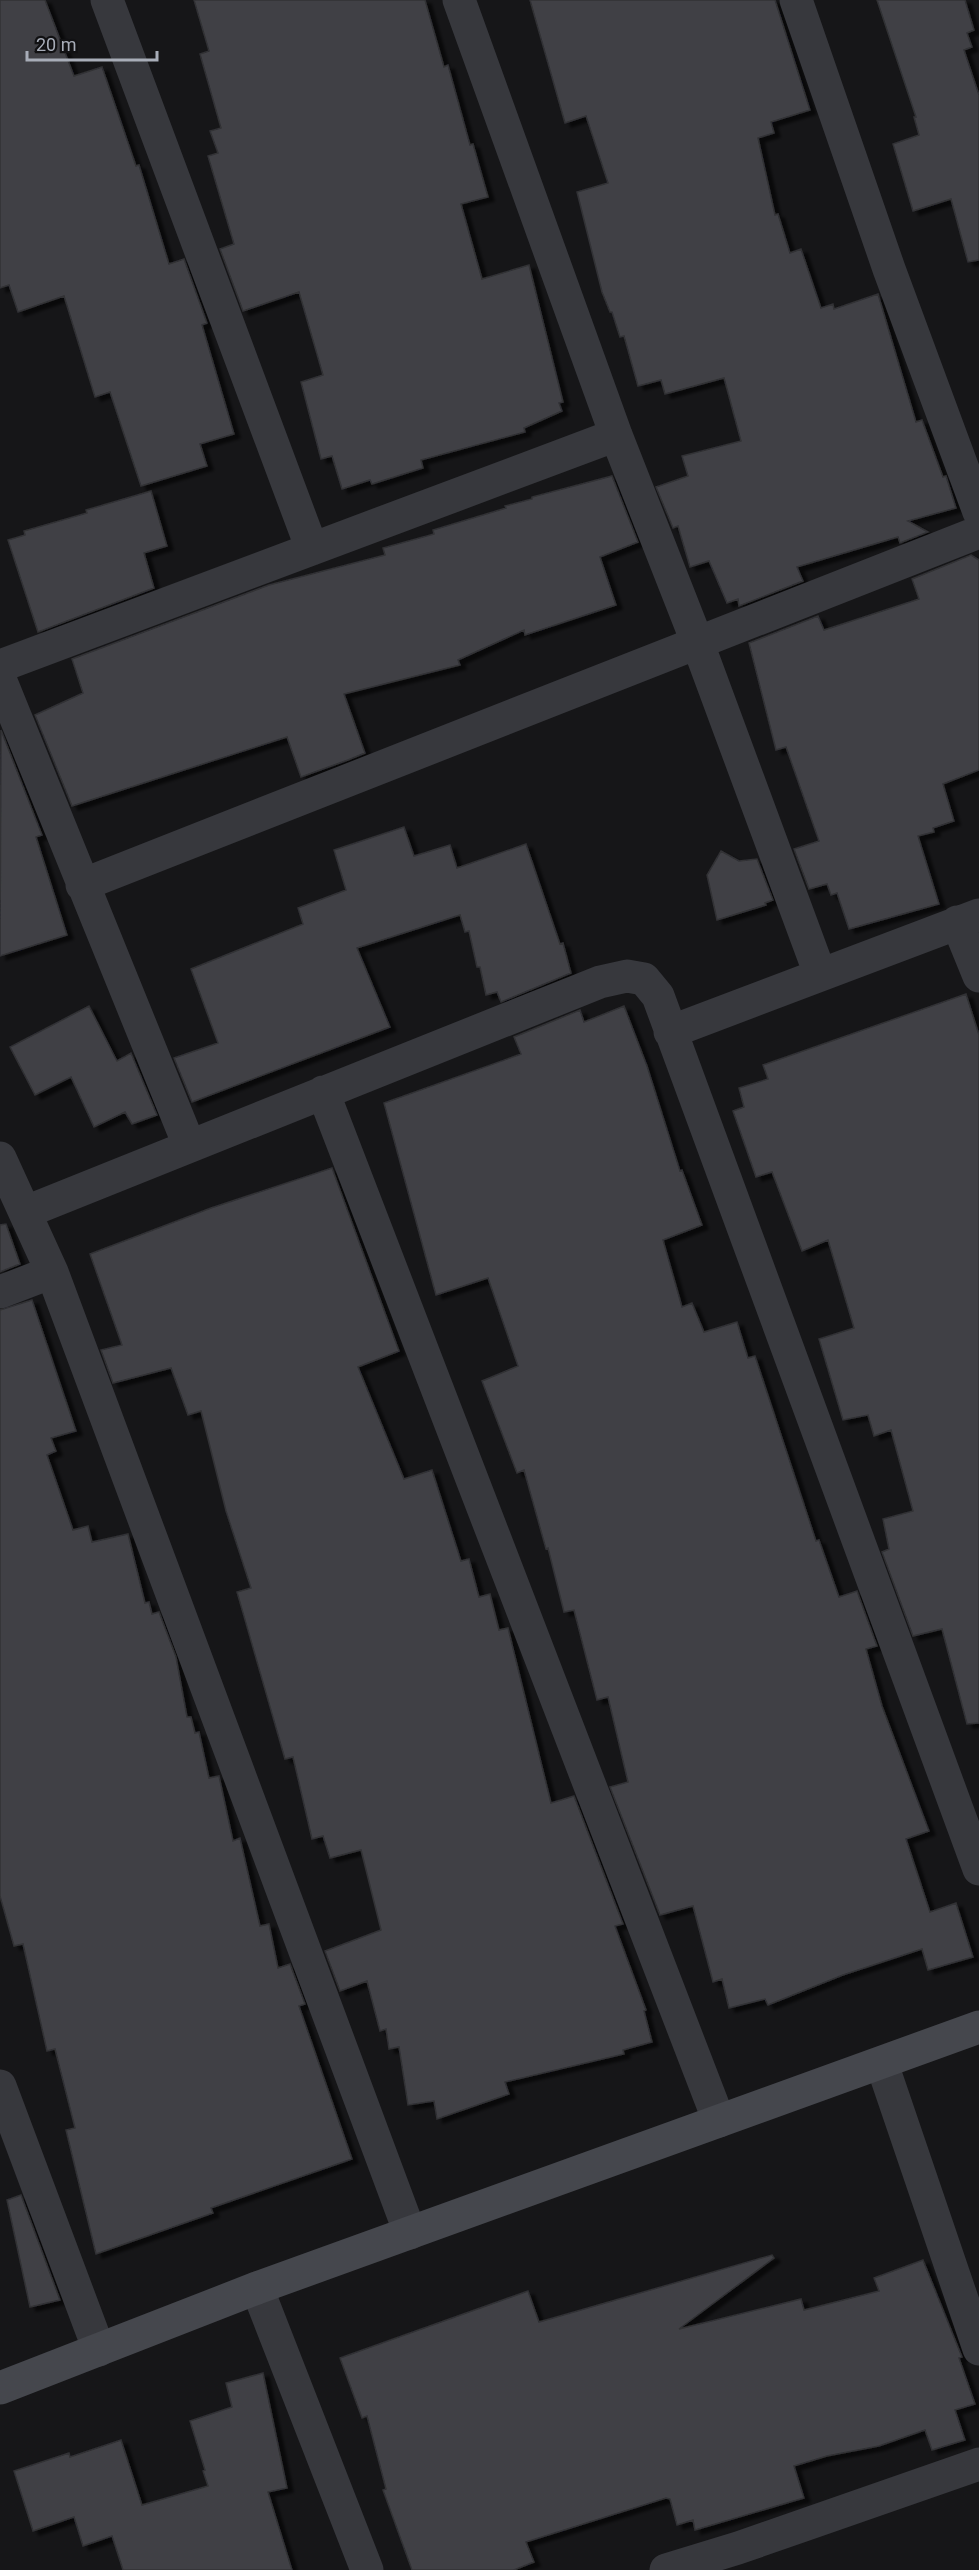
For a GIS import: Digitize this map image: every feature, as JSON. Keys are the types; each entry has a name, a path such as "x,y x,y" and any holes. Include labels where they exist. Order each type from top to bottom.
{"street":[{"path":"107,0 312,549"},
{"path":"459,0 616,435 698,644 820,974"},
{"path":"796,0 889,269 979,512"},
{"path":"0,666 616,435"},
{"path":"82,885 979,532"},
{"path":"0,679 189,1145"},
{"path":"670,1032 968,919 979,976"},
{"path":"26,1212 600,982 627,976 644,980 658,996 979,1869"},
{"path":"323,1092 719,2121"},
{"path":"0,1158 52,1272 411,2233"},
{"path":"0,1292 52,1272"},
{"path":"0,2388 257,2288 882,2064 979,2027"},
{"path":"882,2064 979,2349"},
{"path":"0,2086 99,2350"},
{"path":"257,2288 367,2570"},
{"path":"666,2570 742,2559 979,2464"}],"building":[{"path":"0,0 45,0 74,76 102,67 136,166 139,165 169,264 184,259 207,323 202,325 234,434 200,444 207,466 141,486 110,392 95,397 64,296 18,312 9,285 0,288"},
{"path":"194,0 425,0 444,67 448,65 470,145 473,144 488,197 461,204 482,279 529,265 563,402 559,403 562,411 524,428 525,432 421,460 423,468 372,484 370,480 342,489 332,456 321,459 301,382 323,375 299,292 243,311 220,249 234,244 208,156 218,153 210,131 221,128 200,54 209,51"},
{"path":"530,0 775,0 810,110 771,122 774,133 758,138 775,215 778,214 790,253 801,249 821,308 833,304 834,309 878,294 916,422 922,420 943,477 946,476 956,508 908,521 928,532 900,543 898,537 797,567 803,581 739,606 738,599 727,603 709,561 690,567 678,526 673,528 656,487 688,476 682,456 741,441 724,378 665,394 661,380 638,386 624,336 620,337 612,312 602,292 577,192 608,183 586,116 565,123"},
{"path":"877,0 965,0 974,30 967,33 972,47 964,50 979,95 979,260 968,262 951,199 913,211 893,144 919,135 914,117 916,117"},
{"path":"612,476 638,542 600,557 616,605 525,635 524,630 458,660 460,665 344,694 365,753 348,760 301,777 287,737 72,806 35,715 83,693 72,659 269,585 385,555 383,548 434,534 433,530 506,508 505,506 532,499 532,497"},
{"path":"151,491 167,546 144,553 154,588 38,632 8,540 25,535 24,531"},
{"path":"971,555 979,560 979,770 943,784 954,821 933,828 934,832 918,836 939,904 849,929 837,893 831,895 827,884 809,889 794,849 819,841 786,747 776,750 749,643 818,616 824,630 919,599 912,579"},
{"path":"1,730 42,835 36,837 67,935 0,956"},
{"path":"404,827 414,856 450,845 457,868 526,844 560,944 563,943 571,973 501,1002 497,992 486,995 469,931 465,932 460,915 357,948 390,1027 192,1102 174,1058 218,1043 191,969 303,924 298,908 346,890 334,850"},
{"path":"721,851 739,861 757,859 773,900 765,903 766,905 717,920 707,875"},
{"path":"966,994 979,1035 979,1723 967,1724 942,1629 913,1636 882,1552 889,1549 883,1519 913,1511 891,1430 874,1436 868,1415 843,1420 819,1339 854,1328 828,1240 802,1251 772,1172 756,1177 733,1111 744,1107 739,1088 768,1079 763,1065"},
{"path":"89,1006 117,1061 131,1053 157,1115 132,1124 125,1112 94,1127 71,1077 35,1095 10,1047"},
{"path":"624,1006 647,1066 680,1171 682,1170 702,1225 663,1240 682,1307 692,1303 704,1332 737,1322 748,1358 755,1356 816,1541 819,1540 839,1597 857,1591 877,1646 866,1649 882,1706 929,1831 906,1839 930,1912 956,1903 973,1957 928,1970 922,1949 843,1975 768,2005 765,1999 729,2008 722,1979 713,1982 693,1906 660,1915 610,1787 628,1782 608,1697 597,1700 574,1610 564,1612 548,1548 546,1549 524,1470 517,1473 482,1381 518,1366 488,1278 436,1295 384,1103 521,1054 514,1037 580,1010 584,1022"},
{"path":"332,1168 399,1351 358,1367 404,1479 432,1470 461,1561 469,1559 479,1597 490,1594 499,1630 508,1628 551,1803 574,1796 623,1924 615,1926 646,2010 644,2011 652,2042 623,2050 624,2054 505,2082 509,2094 437,2119 434,2101 408,2105 399,2047 389,2049 386,2029 380,2031 367,1981 340,1991 325,1951 381,1930 361,1850 330,1858 323,1836 312,1839 293,1757 285,1759 237,1592 251,1588 226,1511 201,1411 188,1415 171,1368 113,1383 101,1350 122,1345 90,1254 211,1208"},
{"path":"6,1224 20,1264 0,1272 0,1225"},
{"path":"32,1300 76,1431 51,1438 56,1451 47,1455 73,1530 88,1526 92,1542 128,1534 145,1603 149,1602 152,1614 159,1612 176,1657 187,1717 191,1717 195,1733 199,1732 209,1778 219,1776 233,1841 240,1838 260,1926 269,1924 278,1968 290,1964 305,2004 299,2006 352,2159 211,2208 213,2213 96,2254 66,2130 75,2128 55,2049 47,2051 23,1944 14,1946 0,1896 0,1310"},
{"path":"21,2195 60,2300 30,2307 7,2200"},
{"path":"772,2255 774,2258 679,2329 801,2299 804,2310 879,2291 874,2278 923,2260 962,2357 959,2358 975,2404 955,2410 965,2440 932,2450 925,2430 879,2446 827,2456 794,2466 804,2498 695,2530 693,2520 677,2525 670,2499 666,2498 526,2542 534,2562 514,2570 412,2570 383,2490 386,2489 367,2416 362,2418 340,2358 528,2291 539,2322"},
{"path":"263,2373 287,2488 268,2492 292,2570 123,2570 112,2536 83,2546 74,2517 33,2531 14,2471 69,2453 70,2457 121,2440 142,2505 208,2486 190,2421 232,2407 226,2383"}]}
